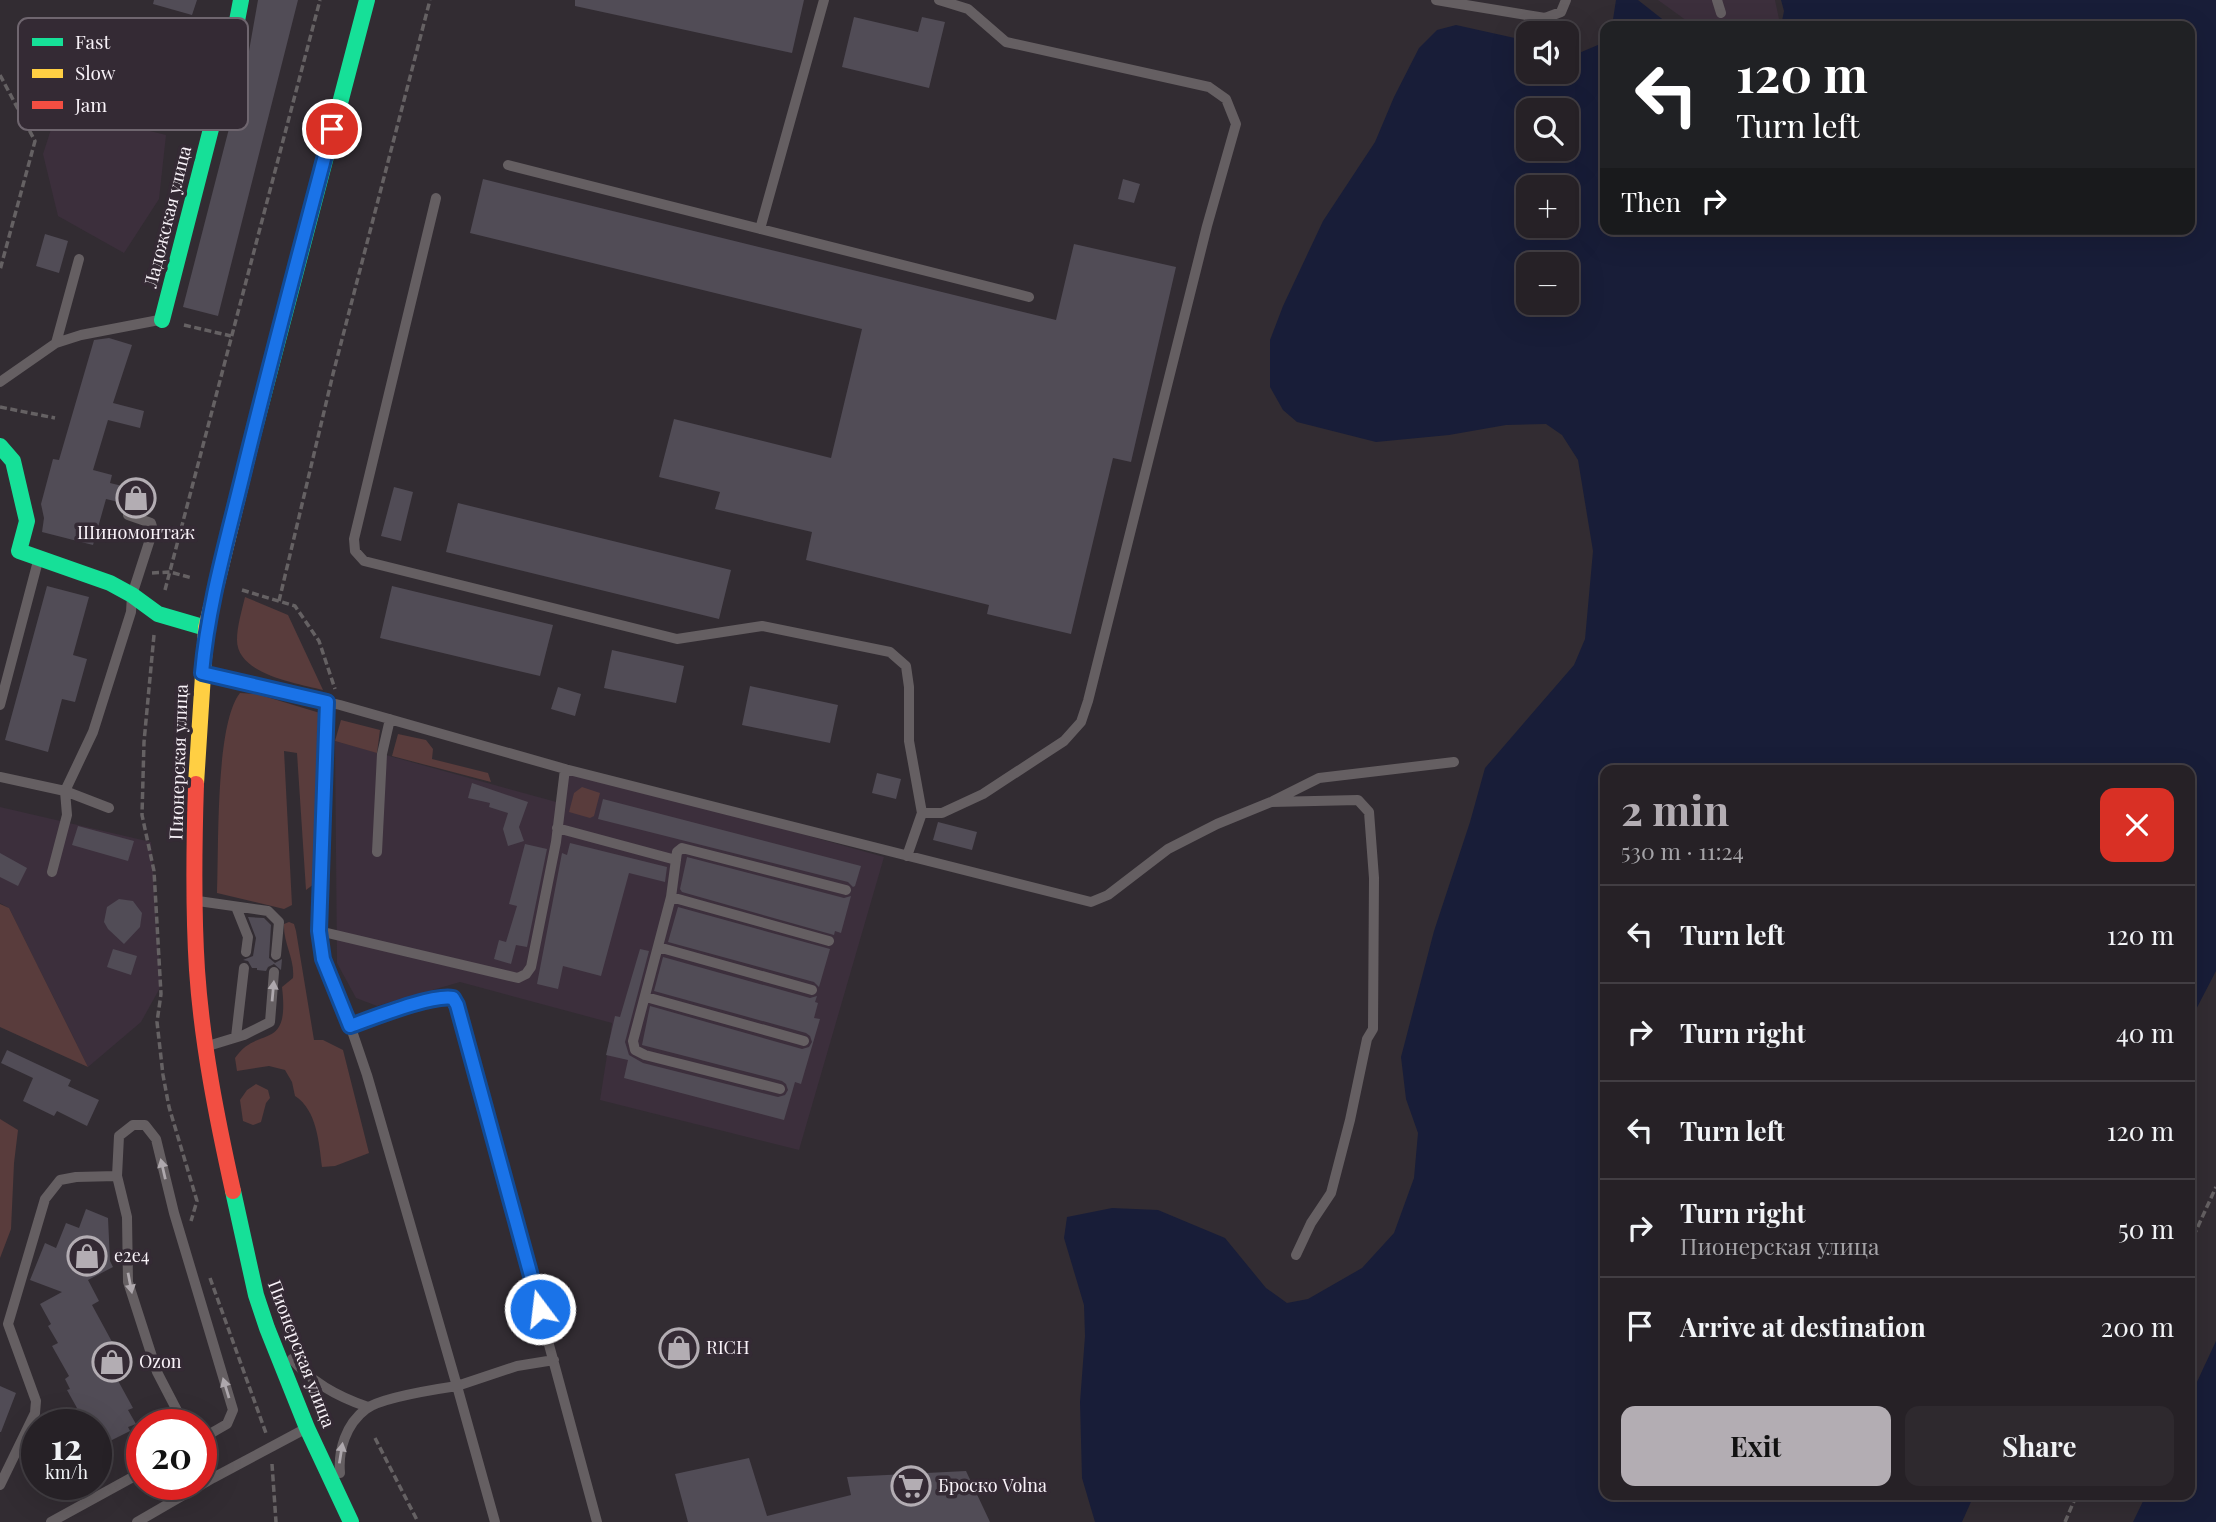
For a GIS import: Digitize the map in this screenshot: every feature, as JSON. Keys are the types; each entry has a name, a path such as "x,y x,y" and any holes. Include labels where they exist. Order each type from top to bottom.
{"main road":[{"name":"Ладожская улица","path":"238,18 241,0"},
{"name":"Пионерская улица","path":"347,1515 307,1428 267,1328 256,1295 221,1138 205,1047 197,971 196,762 206,628 271,360 367,0"},
{"name":"Ладожская улица","path":"162,320 211,130"},
{"path":"0,446 13,461 27,521 12,549 110,583 158,614 206,628"}],"lane":[{"path":"760,229 824,0"},
{"path":"922,813 942,813 984,793 1064,741 1080,722 1088,701 1207,226 1236,124 1226,99 1209,86 1006,42 968,9 939,0"},
{"path":"1436,0 1545,18 1561,12 1566,0"},
{"path":"1717,0 1721,13"},
{"path":"508,165 1029,297"},
{"path":"436,198 354,539 355,551 363,561 677,639 762,626 890,652 905,666 909,687 909,741 922,813 907,856"},
{"path":"56,343 79,259"},
{"path":"0,382 56,343 82,335 162,320"},
{"path":"52,872 67,815 65,791 93,732 131,612 132,595 153,527 152,523 128,514"},
{"path":"0,705 39,558"},
{"path":"202,673 341,705 565,769 1091,902 1108,895 1168,849 1319,778 1454,762"},
{"path":"327,702 319,931 323,959 350,1026 409,1216 495,1522"},
{"path":"377,852 382,754 390,719"},
{"path":"319,931 518,978 526,974 531,967 565,769"},
{"path":"0,777 65,791 109,807"},
{"path":"1271,802 1358,800 1369,813 1374,878 1373,1029 1367,1039 1331,1193 1311,1223 1296,1255"},
{"path":"556,828 676,860"},
{"path":"780,1089 645,1055 635,1050 632,1041 671,897 678,849 846,890"},
{"path":"671,897 828,941"},
{"path":"195,900 268,911 279,922 276,955"},
{"path":"236,907 248,937 246,952"},
{"path":"658,947 812,990"},
{"path":"236,1038 244,968"},
{"path":"205,1047 236,1038 270,1022 274,972"},
{"path":"350,1026 446,996 453,998 457,1005 597,1522"},
{"path":"646,997 804,1041"},
{"path":"176,1409 157,1373 128,1282 127,1217 117,1176 119,1136 133,1125 145,1125 156,1139 174,1213 233,1410 227,1424 217,1430"},
{"path":"0,1486 35,1413 36,1401 8,1324 45,1199 61,1180 117,1176"},
{"path":"267,1328 297,1365 321,1386 341,1398 368,1407"},
{"path":"347,1515 339,1465 344,1436 355,1419 368,1407 457,1385 517,1366 554,1360"},
{"path":"217,1476 307,1428"},
{"path":"51,1522 126,1481"},
{"path":"136,1522 174,1500"}],"path":[{"path":"158,614 320,0"},
{"path":"279,601 343,334 430,0"},
{"path":"0,75 18,109"},
{"path":"0,270 35,141 29,130"},
{"path":"162,320 232,336"},
{"path":"0,407 55,418"},
{"path":"170,572 198,579"},
{"path":"242,590 295,606 319,641 341,705"},
{"path":"2195,1233 2216,1187"},
{"path":"375,1438 418,1522"},
{"path":"2065,1522 2074,1500"}],"shaded area":[{"path":"1658,0 1775,0 1779,19 1775,21 1687,21"},
{"path":"51,130 146,130 166,135 159,199 124,253 58,216 43,154"},
{"path":"245,597 288,615 323,690 271,676 247,662 240,652 237,640"},
{"path":"240,693 257,694 320,713 318,881 306,890 297,753 284,751 292,905 284,909 217,893 222,758 232,709"},
{"path":"341,720 380,730 377,753 335,741"},
{"path":"398,734 426,740 433,749 432,759 488,773 491,782 392,756"},
{"path":"335,741 560,803 570,769 884,857 799,1150 600,1100 612,1023 460,982 377,1006 356,998 337,963"},
{"path":"582,787 600,793 594,816 590,818 569,812 574,793"},
{"path":"0,807 151,842 161,986 141,1022 88,1067 9,908 0,903"},
{"path":"0,904 9,908 88,1067 0,1027"},
{"path":"284,924 294,924 296,931 314,1040 323,1040 343,1050 369,1153 335,1166 322,1167 312,1118 295,1096 292,1082 285,1070 269,1066 237,1071 235,1058 253,1042 277,1030 281,1022 282,987 293,978 284,931"},
{"path":"256,1084 268,1090 270,1098 261,1122 253,1125 243,1121 240,1100 247,1090"},
{"path":"0,1119 18,1130 11,1229 0,1258"}],"water":[{"path":"1616,0 1638,0 1665,21 1613,21"},
{"path":"1781,0 2216,0 2216,971 2195,1011 2195,765 1600,765 1600,1500 1972,1500 1962,1522 1095,1522 1082,1478 1080,1402 1085,1336 1084,1305 1064,1238 1067,1217 1112,1208 1158,1210 1225,1238 1266,1288 1287,1303 1308,1299 1362,1268 1394,1233 1414,1178 1418,1133 1406,1099 1401,1057 1434,931 1485,768 1574,665 1585,639 1593,551 1578,460 1562,435 1546,424 1506,425 1449,435 1376,442 1297,422 1283,410 1270,387 1270,340 1283,306 1323,221 1375,142 1419,48 1437,30 1456,25 1516,38 1516,84 1579,84 1579,53 1600,44 1600,235 2195,235 2195,21 1782,21 1784,11"},
{"path":"2216,1341 2216,1522 2133,1522 2144,1500 2195,1500 2195,1386"}],"building":[{"path":"154,0 197,0 192,15 153,4"},
{"path":"258,0 298,0 218,316 183,307 229,130 248,130 249,51"},
{"path":"575,0 804,0 792,53 575,6"},
{"path":"854,17 918,32 922,17 945,22 929,88 842,67"},
{"path":"483,179 1056,320 1074,244 1176,267 1131,462 1113,458 1071,634 987,614 989,605 806,560 812,532 715,509 720,492 659,477 674,419 831,458 862,329 470,233"},
{"path":"1123,179 1140,184 1134,203 1118,199"},
{"path":"45,234 68,241 59,273 36,266"},
{"path":"109,338 132,345 113,403 144,411 140,428 108,420 93,470 112,475 110,483 147,492 143,508 106,499 93,545 42,532 44,518 41,504 53,459 59,460 94,340"},
{"path":"394,487 413,492 401,541 381,536"},
{"path":"458,503 731,570 719,619 446,552"},
{"path":"47,586 89,597 73,655 87,659 75,702 62,699 48,752 5,740"},
{"path":"392,586 553,625 540,676 380,638"},
{"path":"612,650 684,666 676,703 604,688"},
{"path":"750,686 838,705 830,743 742,725"},
{"path":"558,687 581,694 575,716 551,709"},
{"path":"877,773 901,779 896,799 872,793"},
{"path":"472,783 528,802 519,827 524,841 508,846 503,829 508,813 489,807 490,803 468,798"},
{"path":"603,799 861,866 855,886 848,882 598,819"},
{"path":"938,822 977,832 972,850 933,840"},
{"path":"78,826 134,841 128,861 72,845"},
{"path":"570,843 667,867 665,882 629,873 601,976 563,966 558,989 537,984 562,853 567,855"},
{"path":"525,844 547,849 527,947 516,945 511,964 494,959 499,940 506,942 517,906 509,904"},
{"path":"0,853 27,868 18,886 0,877"},
{"path":"687,857 844,898 851,896 841,933 835,931 834,935 682,892 680,889"},
{"path":"119,899 133,901 142,913 140,927 124,944 104,922 107,907"},
{"path":"678,907 830,949 819,987 814,982 668,942"},
{"path":"248,917 264,918 271,925 269,958 275,963 282,959 281,970 274,964 266,971 257,970 243,960 253,956 256,938"},
{"path":"113,949 137,956 131,975 107,967"},
{"path":"640,949 649,951 625,1042 629,1055 643,1063 778,1097 785,1095 788,1090 782,1081 642,1045 650,1006 802,1049 809,1047 812,1042 806,1033 654,991 663,957 810,998 817,996 814,1018 820,1019 801,1084 795,1082 784,1120 624,1078 628,1060 606,1055 615,1016 620,1017"},
{"path":"7,1050 71,1080 68,1086 99,1100 87,1126 57,1111 54,1116 23,1101 33,1078 1,1063"},
{"path":"86,1209 108,1218 110,1261 113,1267 88,1280 99,1301 92,1305 123,1362 122,1374 116,1377 133,1408 126,1409 126,1433 112,1440 112,1409 75,1409 77,1408 67,1390 70,1389 65,1379 69,1376 52,1346 58,1343 40,1304 62,1292 30,1280 45,1243 56,1248 66,1223 79,1228"},
{"path":"0,1386 16,1393 1,1432 0,1432"},
{"name":"Броско Volna","path":"749,1458 767,1516 851,1495 847,1477 966,1471 990,1522 688,1522 675,1474"}],"traffic: fast":[{"path":"238,18 241,0"},
{"path":"251,443 367,0"},
{"path":"162,320 211,130"},
{"path":"0,446 13,461 27,521 19,551 110,583 158,614 206,628"},
{"path":"233,1191 256,1295 267,1328 307,1428 351,1522"}],"traffic: slow":[{"path":"196,784 206,628 251,443"}],"traffic: jam":[{"path":"196,784 194,900 199,998 211,1081 233,1191"}],"place":[{"name":"Шиномонтаж","path":"136,498"},
{"name":"е2е4","path":"87,1256"},
{"name":"RICH","path":"679,1348"},
{"name":"Ozon","path":"112,1362"},
{"name":"Броско Volna","path":"911,1486"}],"route":[{"path":"332,129 216,584 206,628 202,673 327,702 319,931 323,959 350,1026 446,996 453,998 540,1309"}]}
